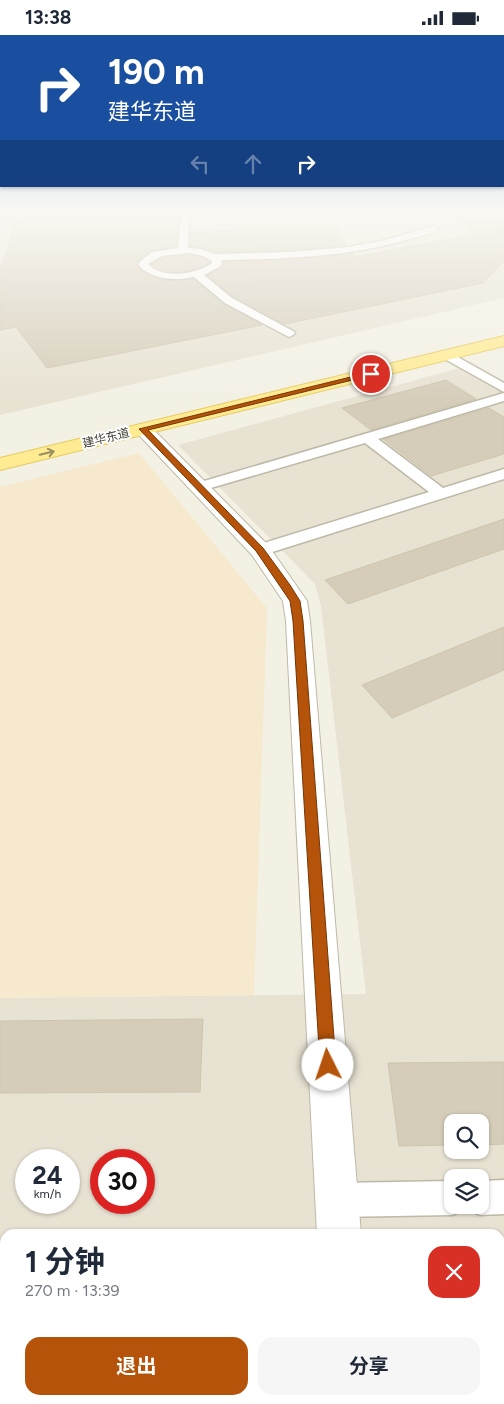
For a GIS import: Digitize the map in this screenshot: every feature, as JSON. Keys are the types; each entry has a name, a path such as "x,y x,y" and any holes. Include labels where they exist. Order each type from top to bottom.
{"main road":[{"name":"建华东道","path":"0,450 504,331"},
{"name":"建华东道","path":"0,465 504,341"}],"street":[{"path":"143,429 260,549 295,601 298,621 339,1229"}],"lane":[{"path":"199,276 211,289 232,304 289,333"},
{"path":"447,355 504,388"},
{"path":"199,487 504,397"},
{"path":"367,437 441,494"},
{"path":"260,549 504,474"},
{"path":"489,1198 504,1197"},
{"path":"337,1200 444,1198"}],"shaded area":[{"path":"0,276 504,276 504,298 0,415"},
{"path":"471,365 504,385 504,1229 0,1229 0,998 366,994 321,606 315,584 178,445"},
{"path":"139,453 267,608 254,995 0,998 0,487"}],"building":[{"path":"0,276 150,276 165,280 193,279 224,304 262,325 47,368 16,327 0,330"},
{"path":"208,276 490,276 483,283 285,324 233,296"},
{"path":"446,380 476,399 371,430 342,408"},
{"path":"489,408 504,417 504,454 431,476 383,439"},
{"path":"504,519 504,549 348,604 325,580"},
{"path":"504,627 504,670 392,718 362,685"},
{"path":"203,1019 200,1092 0,1093 0,1021"},
{"path":"504,1062 504,1144 489,1145 489,1114 444,1114 444,1145 399,1146 388,1063"}],"route":[{"path":"328,1065 298,621 295,601 260,549 143,429 371,374"}]}
